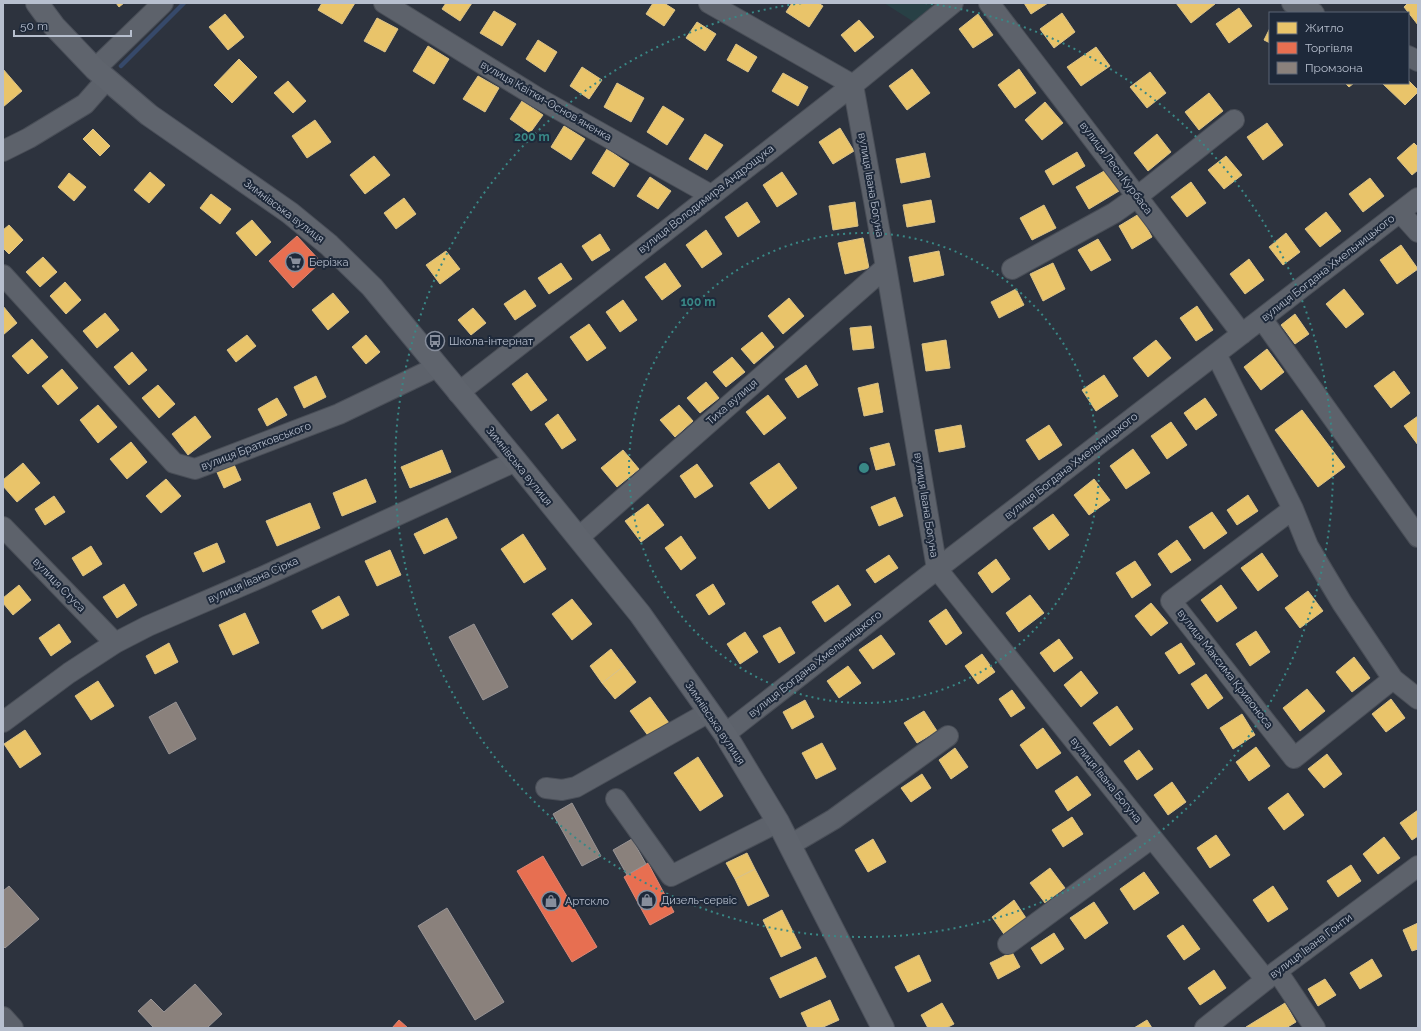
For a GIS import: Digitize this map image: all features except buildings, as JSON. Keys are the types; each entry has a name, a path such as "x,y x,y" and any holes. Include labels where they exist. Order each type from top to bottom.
{"main road":[{"name":"Зимнівська вулиця","path":"37,3 54,26 101,74 149,115 290,213 329,244 372,287 458,393 516,461 640,614 725,734 778,822 883,1028"}],"street":[{"path":"3,151 29,138 85,104 101,74 163,3"},
{"name":"вулиця Квітки-Основʼяненка","path":"384,3 538,98 711,195"},
{"path":"709,3 853,85"},
{"name":"вулиця Володимира Андрощука","path":"458,393 853,85 953,3"},
{"name":"вулиця Леся Курбаса","path":"989,3 1242,334"},
{"path":"1292,3 1312,12"},
{"path":"1409,56 1418,61"},
{"name":"вулиця Івана Богуна","path":"853,85 886,267 937,569 1152,838 1272,976 1315,1028"},
{"path":"1012,269 1114,213 1138,196 1234,120"},
{"name":"вулиця Богдана Хмельницького","path":"725,734 1418,198"},
{"path":"1400,212 1418,232"},
{"name":"Тиха вулиця","path":"578,538 886,267"},
{"name":"вулиця Братковського","path":"3,275 174,463 195,469 339,414 437,367"},
{"path":"1262,319 1418,537"},
{"path":"1216,354 1293,509 1312,553 1342,603 1393,679 1418,699"},
{"name":"вулиця Івана Сірка","path":"3,722 69,673 115,643 148,626 516,461"},
{"name":"вулиця Максима Кривоноса","path":"1293,509 1171,601 1294,758 1393,679"},
{"name":"вулиця Стуса","path":"3,527 115,643"},
{"path":"546,788 562,790 576,787 709,712"},
{"path":"790,845 834,820 948,736"},
{"path":"616,799 671,876 778,822"},
{"path":"1008,944 1152,838"},
{"name":"вулиця Івана Гонти","path":"1205,1028 1418,866"},
{"path":"3,1017 13,1028"}],"green space":[{"path":"884,3 937,3 914,22"}],"waterway":[{"path":"121,66 184,3"}],"place":[{"name":"Берізка","path":"295,262"},
{"name":"Школа-інтернат","path":"435,341"},
{"name":"Дизель-сервіс","path":"647,900"},
{"name":"Артскло","path":"551,901"}]}
